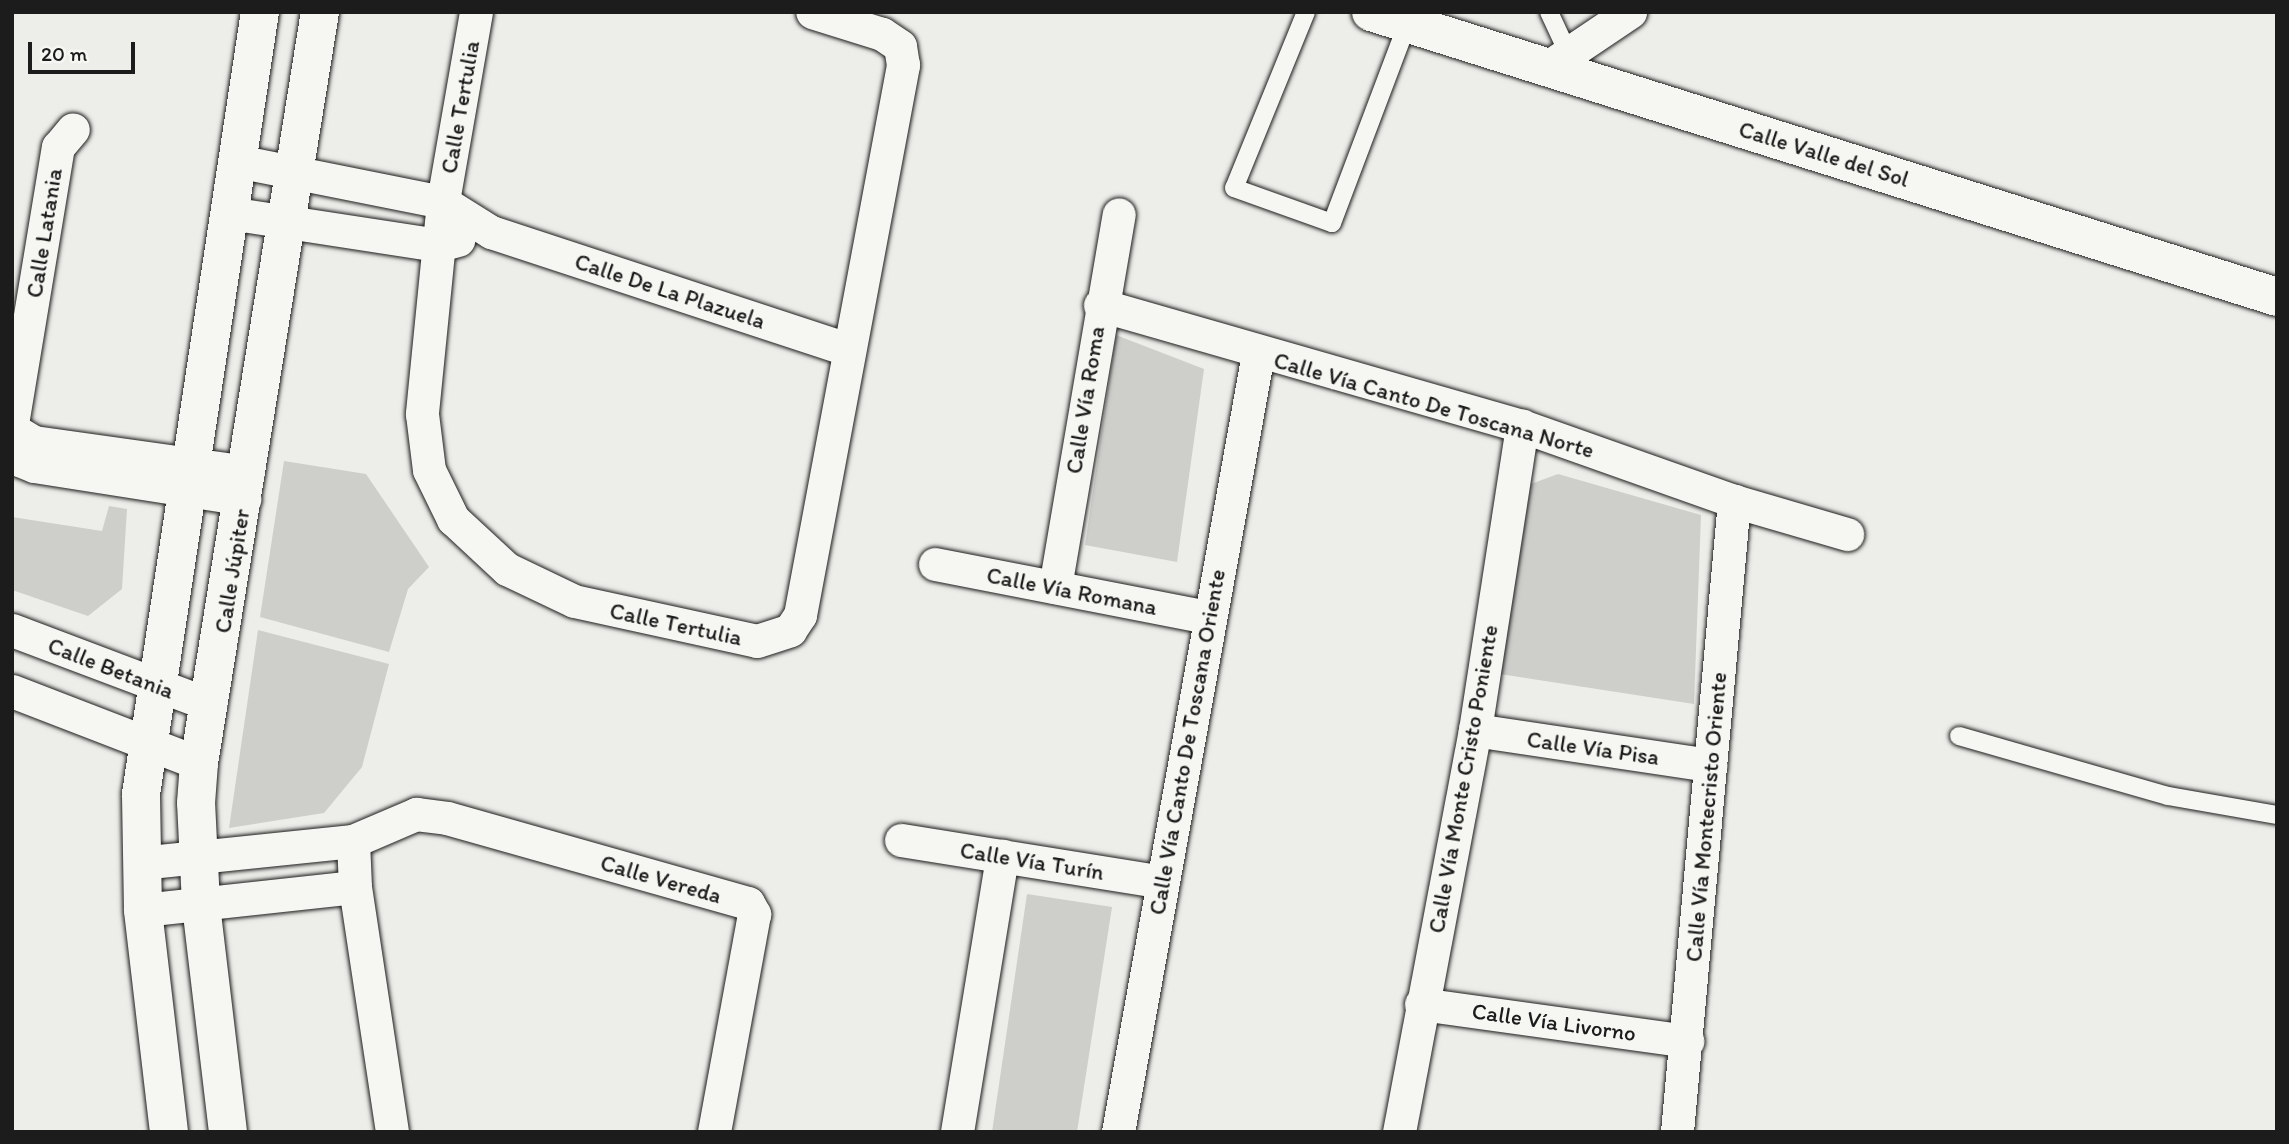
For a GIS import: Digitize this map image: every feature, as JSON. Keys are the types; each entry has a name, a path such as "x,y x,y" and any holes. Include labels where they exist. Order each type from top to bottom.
{"main road":[{"path":"169,1132 140,863 146,743 158,685 260,12"},
{"name":"Calle Júpiter","path":"228,1132 201,904 198,857 199,763 289,222 320,12"},
{"name":"Calle Valle del Sol","path":"1371,12 1558,60 2277,297"}],"street":[{"name":"Calle Tertulia","path":"476,12 443,202 422,414 429,470 453,519 498,560 574,601 757,641 790,630 800,615 903,65 900,46 882,34 812,12"},
{"path":"1558,60 1630,12"},
{"name":"Calle Latania","path":"73,129 58,147 12,427 34,442 189,477"},
{"name":"Calle De La Plazuela","path":"237,162 443,202 491,232 849,350"},
{"path":"229,213 439,245 491,232"},
{"name":"Calle Vía Roma","path":"1055,587 1100,305 1119,214"},
{"name":"Calle Vía Canto De Toscana Norte","path":"1100,305 1258,354 1522,426 1734,501 1847,534"},
{"name":"Calle Vía Canto De Toscana Oriente","path":"1118,1132 1208,617 1258,354"},
{"name":"Calle Vía Monte Cristo Poniente","path":"1399,1132 1421,1004 1475,730 1522,426"},
{"name":"Calle Latania","path":"12,450 19,460 34,466 189,477 246,485"},
{"name":"Calle Vía Montecristo Oriente","path":"1676,1132 1687,1041 1734,501"},
{"name":"Calle Vía Romana","path":"935,564 1208,617"},
{"name":"Calle Betania","path":"12,630 210,705"},
{"path":"12,691 199,763"},
{"name":"Calle Vía Pisa","path":"1475,730 1710,765"},
{"name":"Calle Vereda","path":"140,863 353,841 400,818 429,815 748,903 754,914 714,1132"},
{"name":"Calle Vía Turín","path":"901,840 1163,882"},
{"path":"353,841 355,887 392,1132"},
{"path":"957,1132 1002,856"},
{"path":"143,910 355,887"},
{"name":"Calle Vía Livorno","path":"1421,1004 1687,1041"}],"lane":[{"path":"1306,12 1234,188 1332,223 1407,23"},
{"path":"1549,12 1558,60"},
{"path":"1959,736 2168,796 2277,816"}],"shaded area":[{"path":"1116,335 1204,369 1177,562 1085,545"},
{"path":"284,461 366,474 429,567 408,589 389,652 260,617"},
{"path":"1558,474 1701,515 1694,704 1500,674 1531,484"},
{"path":"109,506 127,509 122,589 88,616 12,590 12,517 102,531"},
{"path":"258,630 389,664 362,767 324,813 229,828"},
{"path":"1027,894 1112,907 1077,1132 992,1132"}]}
